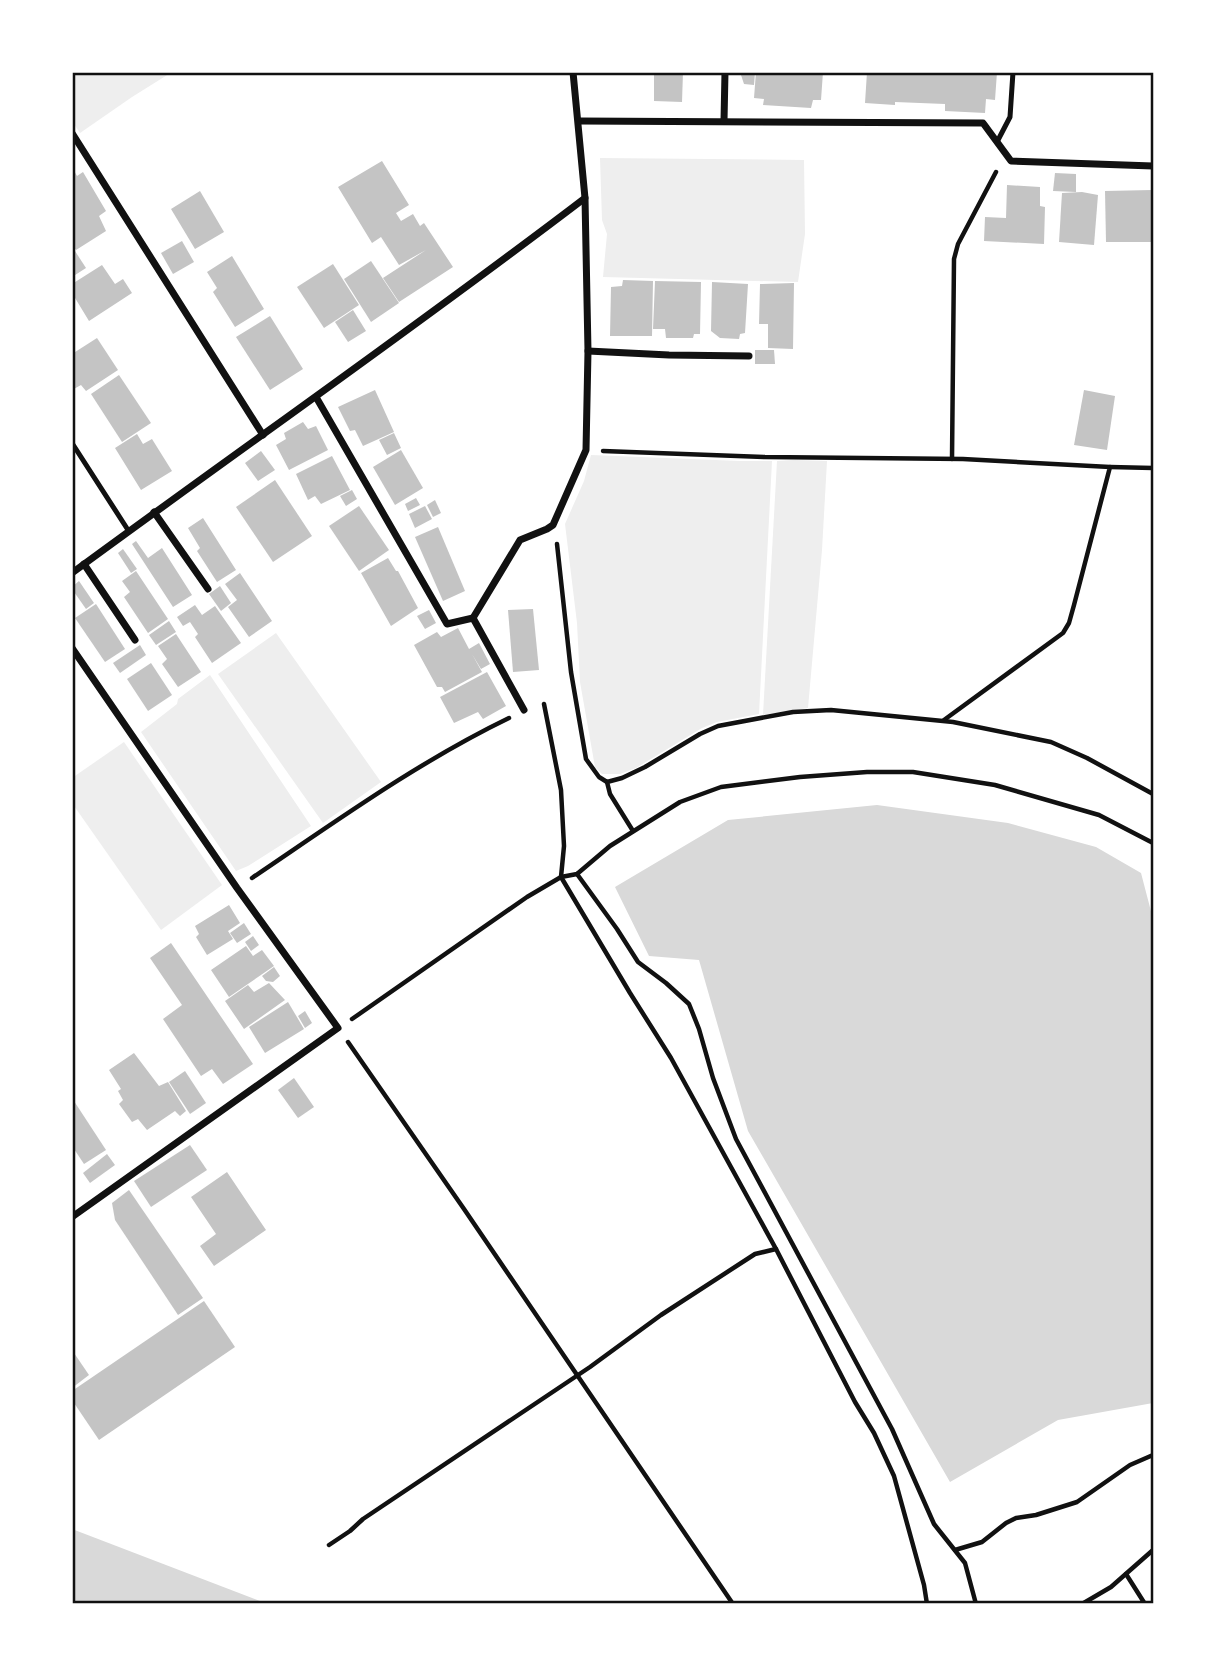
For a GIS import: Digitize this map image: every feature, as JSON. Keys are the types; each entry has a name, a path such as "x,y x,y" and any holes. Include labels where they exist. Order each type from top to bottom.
{"street":[{"path":"316,397 447,624 473,618 520,540 553,525 586,450 588,351 585,198 573,72"},
{"path":"724,121 725,72"},
{"path":"579,121 983,123 1011,160 1153,166"},
{"path":"72,132 263,435"},
{"path":"72,573 585,198"},
{"path":"588,351 749,356"},
{"path":"154,512 208,589"},
{"path":"84,564 135,640"},
{"path":"473,618 524,710"},
{"path":"72,648 237,888 338,1028 72,1217"}],"lane":[{"path":"997,142 1010,117 1013,72"},
{"path":"72,443 128,530"}],"path":[{"path":"952,459 954,259 958,244 1005,152"},
{"path":"586,450 765,457 952,459 1153,468"},
{"path":"944,720 1063,633 1069,623 1110,467"},
{"path":"553,525 570,672 586,760 599,777 607,782 610,794 633,831"},
{"path":"237,888 384,789 484,730 542,702 546,709 561,790 564,846 561,877 671,1058 874,1433 894,1476 927,1604"},
{"path":"607,782 645,767 718,726 793,712 831,710 944,720 1051,742 1153,794"},
{"path":"733,1604 338,1028 527,897 561,877 577,874 610,846 680,802 721,787 800,777 914,772 995,785 1099,815 1153,843"},
{"path":"577,874 638,962 689,1004 736,1139 892,1429 934,1524 965,1563 976,1604"},
{"path":"329,1545 660,1315 755,1254 776,1249"},
{"path":"955,1550 982,1542 1016,1518 1036,1515 1077,1502 1130,1465 1153,1455"},
{"path":"1082,1604 1111,1587 1153,1550"},
{"path":"1126,1574 1145,1604"}],"shaded area":[{"path":"72,72 172,72 80,133 72,121"},
{"path":"600,158 804,160 805,234 798,282 603,277 607,234 602,220"},
{"path":"591,455 772,461 759,714 717,722 702,728 636,768 620,774 602,774 595,767 580,682 577,623 565,524 584,481"},
{"path":"777,461 827,461 808,708 763,715"},
{"path":"276,633 381,782 323,823 218,674"},
{"path":"210,675 311,826 236,871 141,732"},
{"path":"124,742 222,885 161,930 72,803 72,778"},
{"path":"877,805 1008,823 1096,847 1141,873 1153,919 1153,1403 1058,1420 950,1482 748,1131 699,960 649,956 615,887 728,820"},
{"path":"72,1529 268,1604 72,1604"}],"building":[{"path":"654,72 683,72 682,102 654,101"},
{"path":"740,72 755,72 754,85 744,84"},
{"path":"756,72 823,72 821,100 813,100 811,108 763,105 764,99 754,98"},
{"path":"867,72 997,72 995,100 986,99 985,113 945,111 945,104 865,103"},
{"path":"382,161 409,205 396,213 401,221 413,214 420,226 424,223 453,267 399,302 383,278 426,250 399,265 381,237 372,243 338,187"},
{"path":"72,167 77,176 83,172 106,211 99,216 106,231 76,250 72,245"},
{"path":"1055,173 1076,174 1076,192 1053,191"},
{"path":"1007,185 1040,187 1040,206 1045,207 1044,244 984,241 985,217 1006,218"},
{"path":"1152,190 1153,242 1106,242 1105,191"},
{"path":"200,191 224,232 195,249 171,209"},
{"path":"1082,192 1098,195 1094,245 1059,242 1062,193"},
{"path":"182,241 194,262 173,274 161,253"},
{"path":"75,251 86,268 72,277 72,252"},
{"path":"232,256 264,309 235,327 213,292 217,288 207,272"},
{"path":"371,261 399,303 371,322 344,279"},
{"path":"333,264 359,305 324,328 297,287"},
{"path":"102,265 115,284 123,279 132,293 89,321 72,293 72,284"},
{"path":"623,280 653,281 652,336 610,336 611,287 622,286"},
{"path":"655,281 701,282 700,334 694,334 693,338 666,338 665,329 653,329"},
{"path":"712,282 748,284 745,333 740,334 739,339 720,338 711,331"},
{"path":"794,283 793,349 768,348 768,324 759,324 760,284"},
{"path":"353,310 366,331 348,342 335,322"},
{"path":"270,316 303,369 270,390 236,337"},
{"path":"97,338 118,370 86,391 81,385 72,390 72,354"},
{"path":"755,350 774,350 775,364 755,364"},
{"path":"119,375 151,423 122,442 91,394"},
{"path":"375,390 394,432 363,446 355,430 350,431 338,407"},
{"path":"1084,390 1115,396 1107,450 1074,445"},
{"path":"303,422 308,429 316,426 328,450 289,470 276,445 286,439 284,433"},
{"path":"394,433 401,448 387,455 379,440"},
{"path":"137,434 143,444 152,439 172,471 141,490 115,448"},
{"path":"401,450 423,488 395,505 373,467"},
{"path":"261,451 275,470 258,481 245,463"},
{"path":"332,456 350,490 321,504 315,496 308,500 296,474"},
{"path":"275,480 312,536 273,562 236,507"},
{"path":"352,490 357,499 346,506 340,496"},
{"path":"416,498 420,505 408,511 405,504"},
{"path":"435,500 441,513 433,517 427,505"},
{"path":"359,506 389,550 359,571 329,526"},
{"path":"425,506 432,519 415,528 409,514"},
{"path":"203,518 236,570 217,582 197,551 200,548 188,528"},
{"path":"438,527 465,591 443,601 415,537"},
{"path":"136,541 148,558 162,548 192,595 173,607 132,544"},
{"path":"123,549 137,569 131,573 118,553"},
{"path":"388,558 418,608 391,626 361,573"},
{"path":"136,571 168,619 148,633 124,597 130,592 122,581"},
{"path":"240,573 272,621 249,637 228,607 237,600 225,584"},
{"path":"79,581 94,603 86,609 72,589"},
{"path":"220,586 231,603 221,611 209,594"},
{"path":"96,604 125,649 105,662 75,618"},
{"path":"195,605 202,615 215,606 241,643 212,663 195,637 198,634 190,622 183,626 177,617"},
{"path":"533,609 539,670 513,672 508,610"},
{"path":"429,610 436,623 425,629 417,616"},
{"path":"169,621 176,632 156,645 149,635"},
{"path":"458,628 469,649 479,643 490,664 481,669 472,654 482,672 445,692 442,687 437,687 414,645 437,632 441,637"},
{"path":"176,634 201,672 178,687 162,664 167,659 158,646"},
{"path":"140,645 146,655 120,673 113,663"},
{"path":"151,663 172,695 148,711 127,679"},
{"path":"487,672 506,706 483,719 478,712 454,723 440,697"},
{"path":"229,905 240,923 228,931 233,939 207,955 196,937 199,934 195,926"},
{"path":"244,923 251,934 237,943 230,933"},
{"path":"253,936 259,945 251,951 245,942"},
{"path":"171,943 253,1064 223,1084 212,1069 201,1076 163,1019 182,1005 150,958"},
{"path":"246,946 253,956 262,950 274,966 229,997 211,970"},
{"path":"274,967 280,976 273,982 266,981 262,976"},
{"path":"269,983 285,1000 244,1029 225,1001 248,985 254,992"},
{"path":"288,1002 304,1029 265,1053 249,1027"},
{"path":"305,1011 312,1023 305,1028 298,1016"},
{"path":"134,1053 159,1086 168,1082 186,1111 180,1116 175,1111 147,1130 138,1119 132,1122 119,1104 123,1100 118,1091 121,1089 109,1070"},
{"path":"185,1071 206,1103 190,1114 169,1082"},
{"path":"294,1078 314,1107 298,1118 278,1090"},
{"path":"72,1098 106,1150 84,1164 72,1146"},
{"path":"190,1145 207,1170 151,1207 134,1181"},
{"path":"107,1154 115,1165 90,1183 83,1173"},
{"path":"227,1172 266,1230 214,1266 200,1246 216,1234 191,1197"},
{"path":"129,1190 203,1298 178,1315 115,1220 112,1203"},
{"path":"204,1301 235,1347 99,1440 72,1400 72,1391"},
{"path":"72,1350 89,1375 72,1388"}]}
